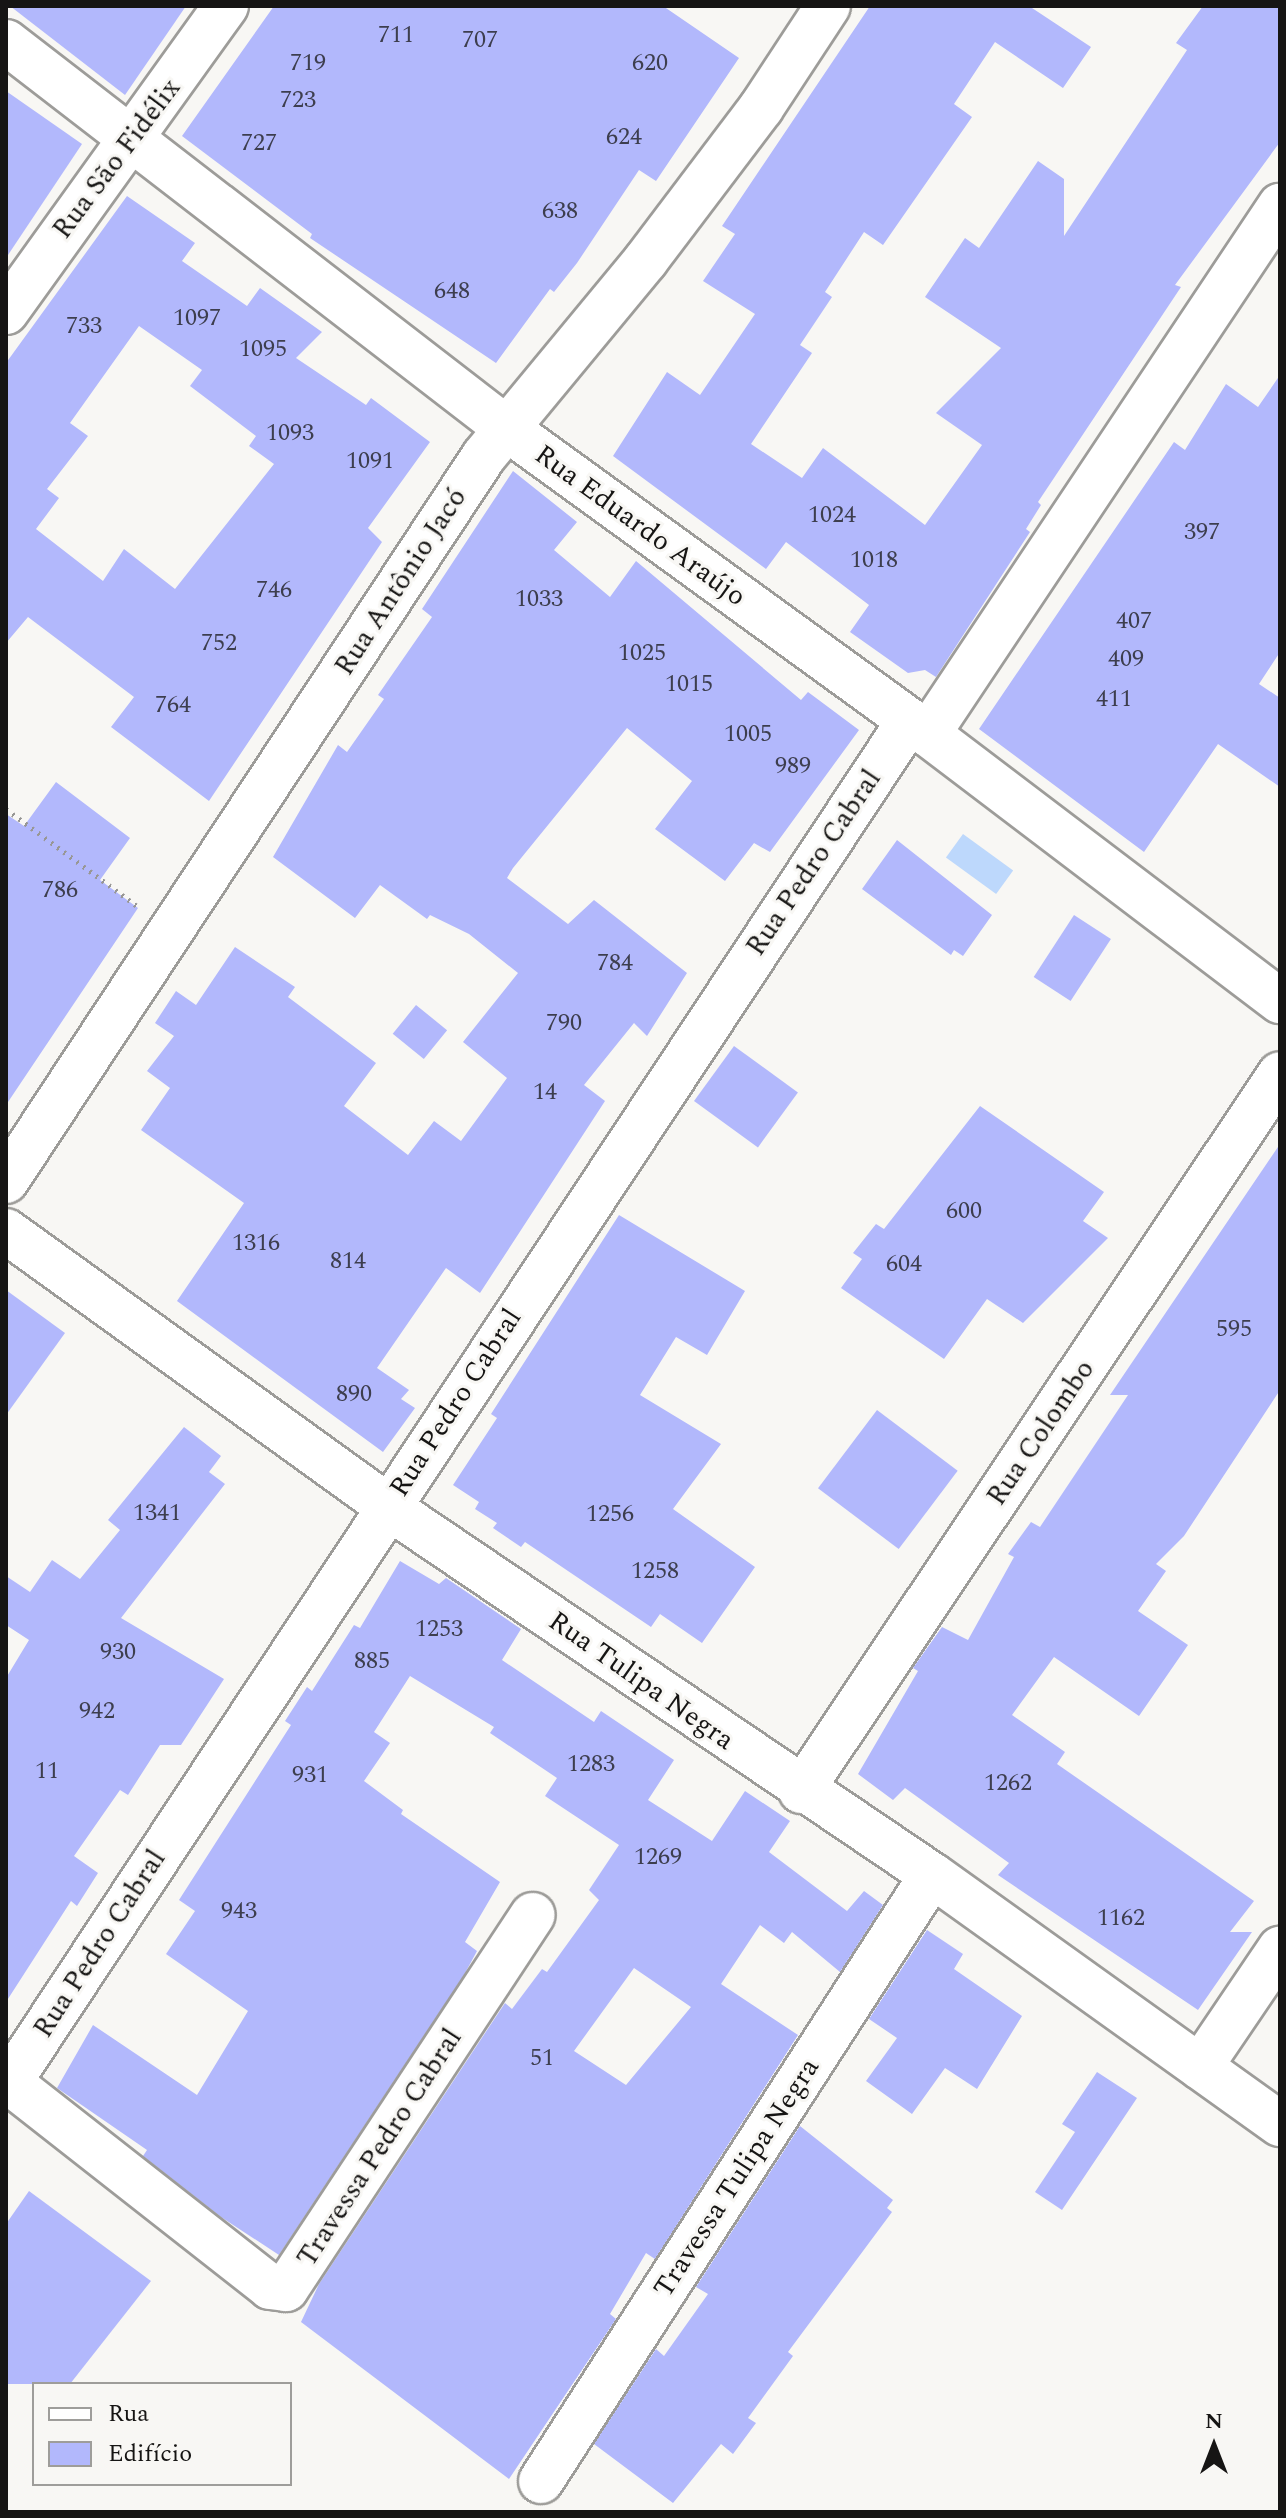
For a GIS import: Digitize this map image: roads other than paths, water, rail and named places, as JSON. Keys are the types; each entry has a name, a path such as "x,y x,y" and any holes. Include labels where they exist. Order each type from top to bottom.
{"street":[{"name":"Rua São Fidélix","path":"6,312 129,137 159,106 226,6"},
{"name":"Rua Antônio Jacó","path":"6,1181 506,428 646,260 761,108 828,6"},
{"name":"Rua Eduardo Araújo","path":"6,42 506,428 919,728 1280,1001"},
{"name":"Rua Pedro Cabral","path":"8,2084 388,1507 919,728 1280,206"},
{"name":"Rua Colombo","path":"801,1791 1280,1074"},
{"name":"Rua Tulipa Negra","path":"6,1231 388,1507 801,1791 932,1875 1280,2124"},
{"name":"Travessa Tulipa Negra","path":"541,2481 932,1875"},
{"name":"Travessa Pedro Cabral","path":"8,2084 270,2287 286,2289 533,1915"},
{"path":"1200,2067 1280,1949"}],"water":[{"path":"963,834 1013,870 996,894 946,857"}]}
